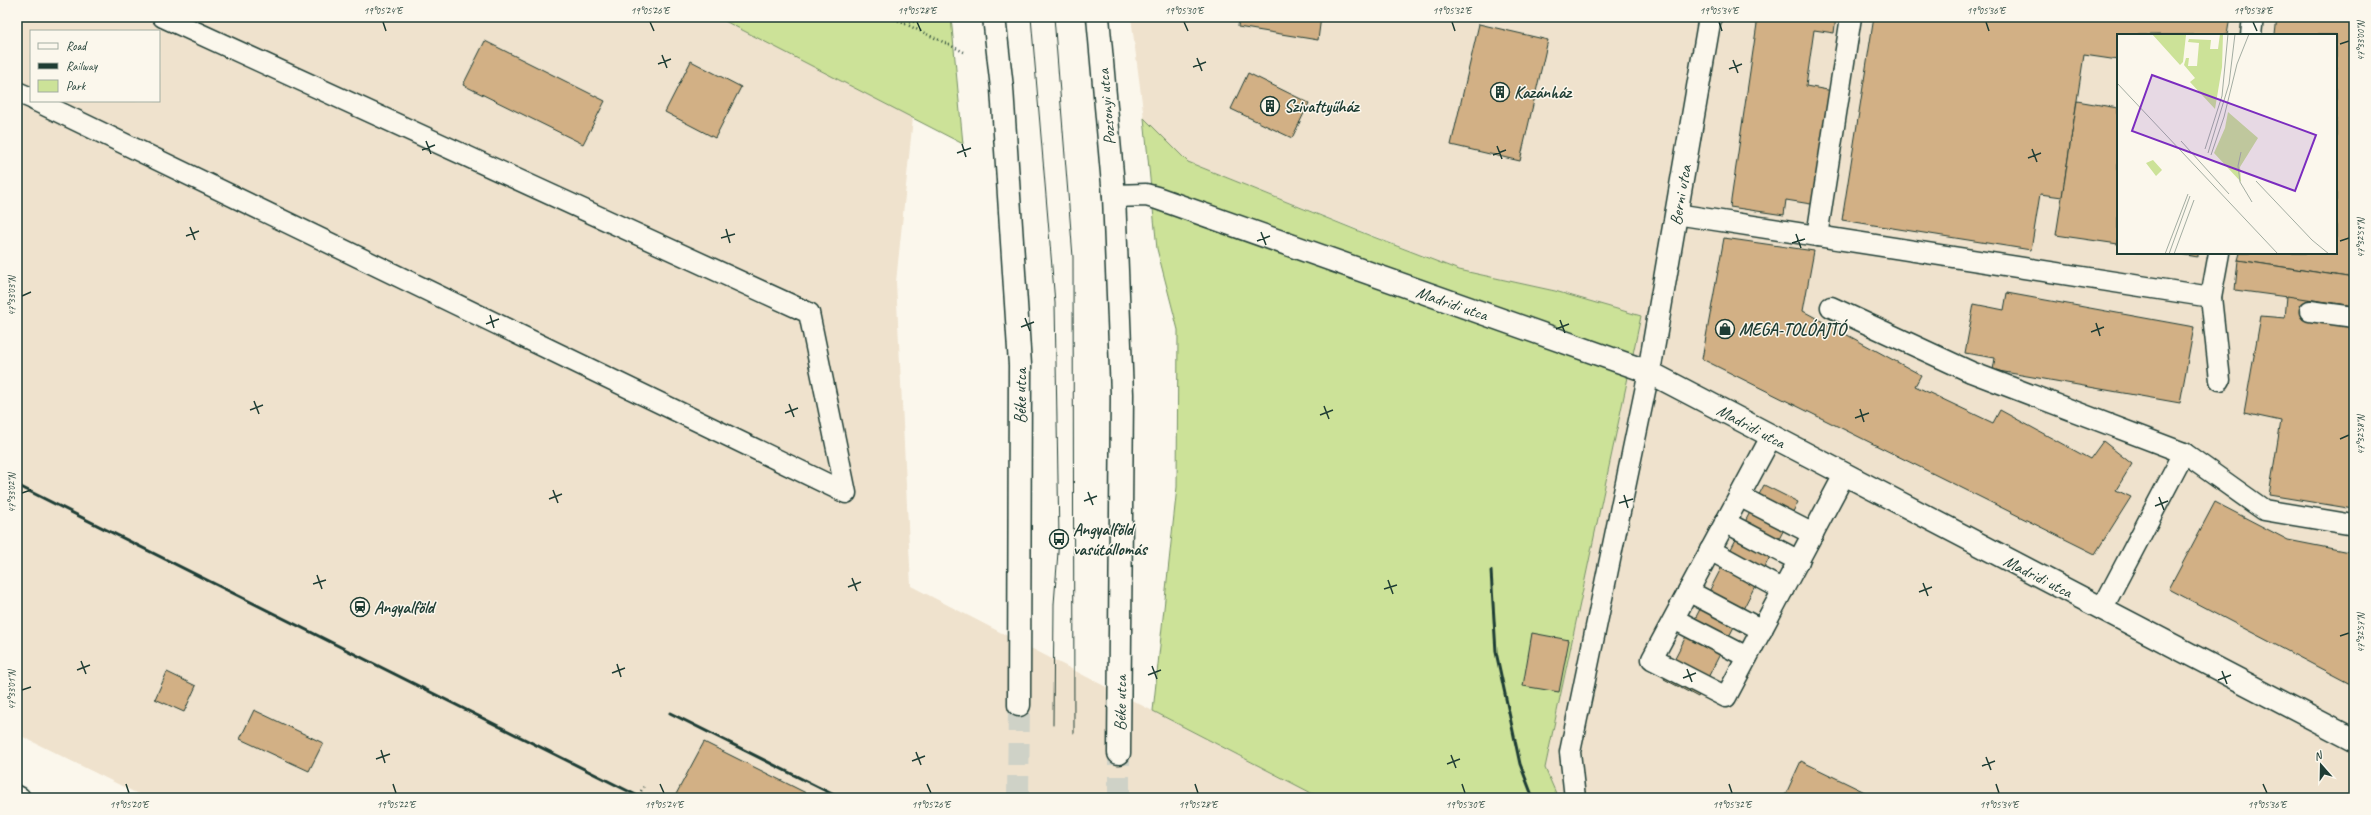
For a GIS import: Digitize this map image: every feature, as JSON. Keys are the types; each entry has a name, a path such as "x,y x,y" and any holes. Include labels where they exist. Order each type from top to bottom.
{"street":[{"name":"Béke utca","path":"994,17 1002,88 1020,365 1018,705"},
{"name":"Pozsonyi utca","path":"1098,17 1114,196"},
{"name":"Berni utca","path":"1649,372 1710,17"},
{"name":"Madridi utca","path":"1114,196 1146,195 1157,198 1649,372 2354,740"},
{"name":"Béke utca","path":"1114,196 1122,394 1119,753"}],"lane":[{"path":"38,102 846,493 809,313 163,17"},
{"path":"1817,236 1851,17"},
{"path":"2251,34 2253,17"},
{"path":"17,92 30,98"},
{"path":"1676,214 2211,297"},
{"path":"2219,254 2211,297 2220,380"},
{"path":"1831,307 1971,372 2184,453 2264,510 2354,524"},
{"path":"2310,310 2354,317"},
{"path":"1576,798 1570,752 1649,372"},
{"path":"1771,436 1652,659 1726,697 1844,475"},
{"path":"2102,609 2184,453"},
{"path":"1739,496 1813,534"},
{"path":"1725,522 1799,561"},
{"path":"1710,550 1783,590"},
{"path":"1688,591 1762,630"},
{"path":"1674,619 1747,658"}],"path":[{"path":"891,17 966,53"},
{"path":"905,23 942,17"},
{"path":"637,798 644,786"}],"shaded area":[{"path":"17,17 717,17 913,118 896,282 911,586 1321,798 146,798 17,734"},
{"path":"1131,17 2354,17 2354,798 1558,798 1545,768 1641,316 1555,291 1459,270 1188,162 1144,118"}],"green space":[{"path":"717,17 951,17 963,144"},
{"path":"1144,118 1188,162 1371,236 1459,270 1555,291 1641,316 1545,768 1558,798 1321,798 1153,711 1177,487 1178,330 1157,249"}],"building":[{"path":"1239,17 1321,17 1318,40 1238,27"},
{"path":"1758,17 1836,17 1834,33 1814,30 1806,86 1833,91 1817,205 1786,200 1784,215 1730,207"},
{"path":"1874,17 2230,17 2227,34 2117,34 2117,60 2084,55 2062,197 2040,194 2031,250 1842,220"},
{"path":"2277,17 2354,17 2354,278 2238,260 2240,254 2337,254 2337,34 2275,34"},
{"name":"Kazánház","path":"1479,24 1548,40 1520,161 1451,145"},
{"path":"485,41 605,101 583,144 463,85"},
{"path":"691,61 741,87 715,138 665,112"},
{"name":"Szivattyűház","path":"1248,73 1309,103 1292,138 1231,109"},
{"path":"2077,101 2117,108 2117,244 2056,235"},
{"path":"1724,238 1814,251 1803,311 1921,375 1915,386 1993,423 2000,410 2090,459 2103,441 2132,464 2116,490 2131,497 2095,554 1702,359"},
{"path":"2179,254 2198,254 2198,257"},
{"path":"2238,260 2354,278 2354,306 2235,290"},
{"path":"2007,293 2194,327 2180,403 1993,370 1995,358 1965,353 1974,304 2004,310"},
{"path":"2287,296 2354,306 2354,509 2269,495 2281,421 2244,413 2261,316 2285,318"},
{"path":"1764,485 1798,502 1698,697 1664,679"},
{"path":"2215,502 2288,540 2354,553 2354,686 2169,589"},
{"path":"1532,633 1569,640 1559,692 1523,686"},
{"path":"167,672 196,686 184,712 155,699"},
{"path":"254,710 323,743 309,771 240,739"},
{"path":"704,742 816,798 674,798"},
{"path":"1801,761 1877,798 1784,798"}],"tunnel":[{"path":"1018,798 1019,705"},
{"path":"1119,753 1119,798"}],"tram line":[{"path":"1031,17 1055,303 1059,539 1054,604 1053,725"},
{"path":"1054,17 1073,257 1074,733"}],"railway":[{"path":"17,485 642,798"},
{"path":"1491,571 1496,652 1520,764 1533,798"},
{"path":"670,713 840,798"}],"place":[{"name":"Kazánház","path":"1500,92"},
{"name":"Szivattyűház","path":"1270,106"},
{"name":"MEGA-TOLÓAJTÓ","path":"1725,329"},
{"name":"Angyalföld vasútállomás","path":"1059,539"},
{"name":"Angyalföld","path":"360,607"}]}
